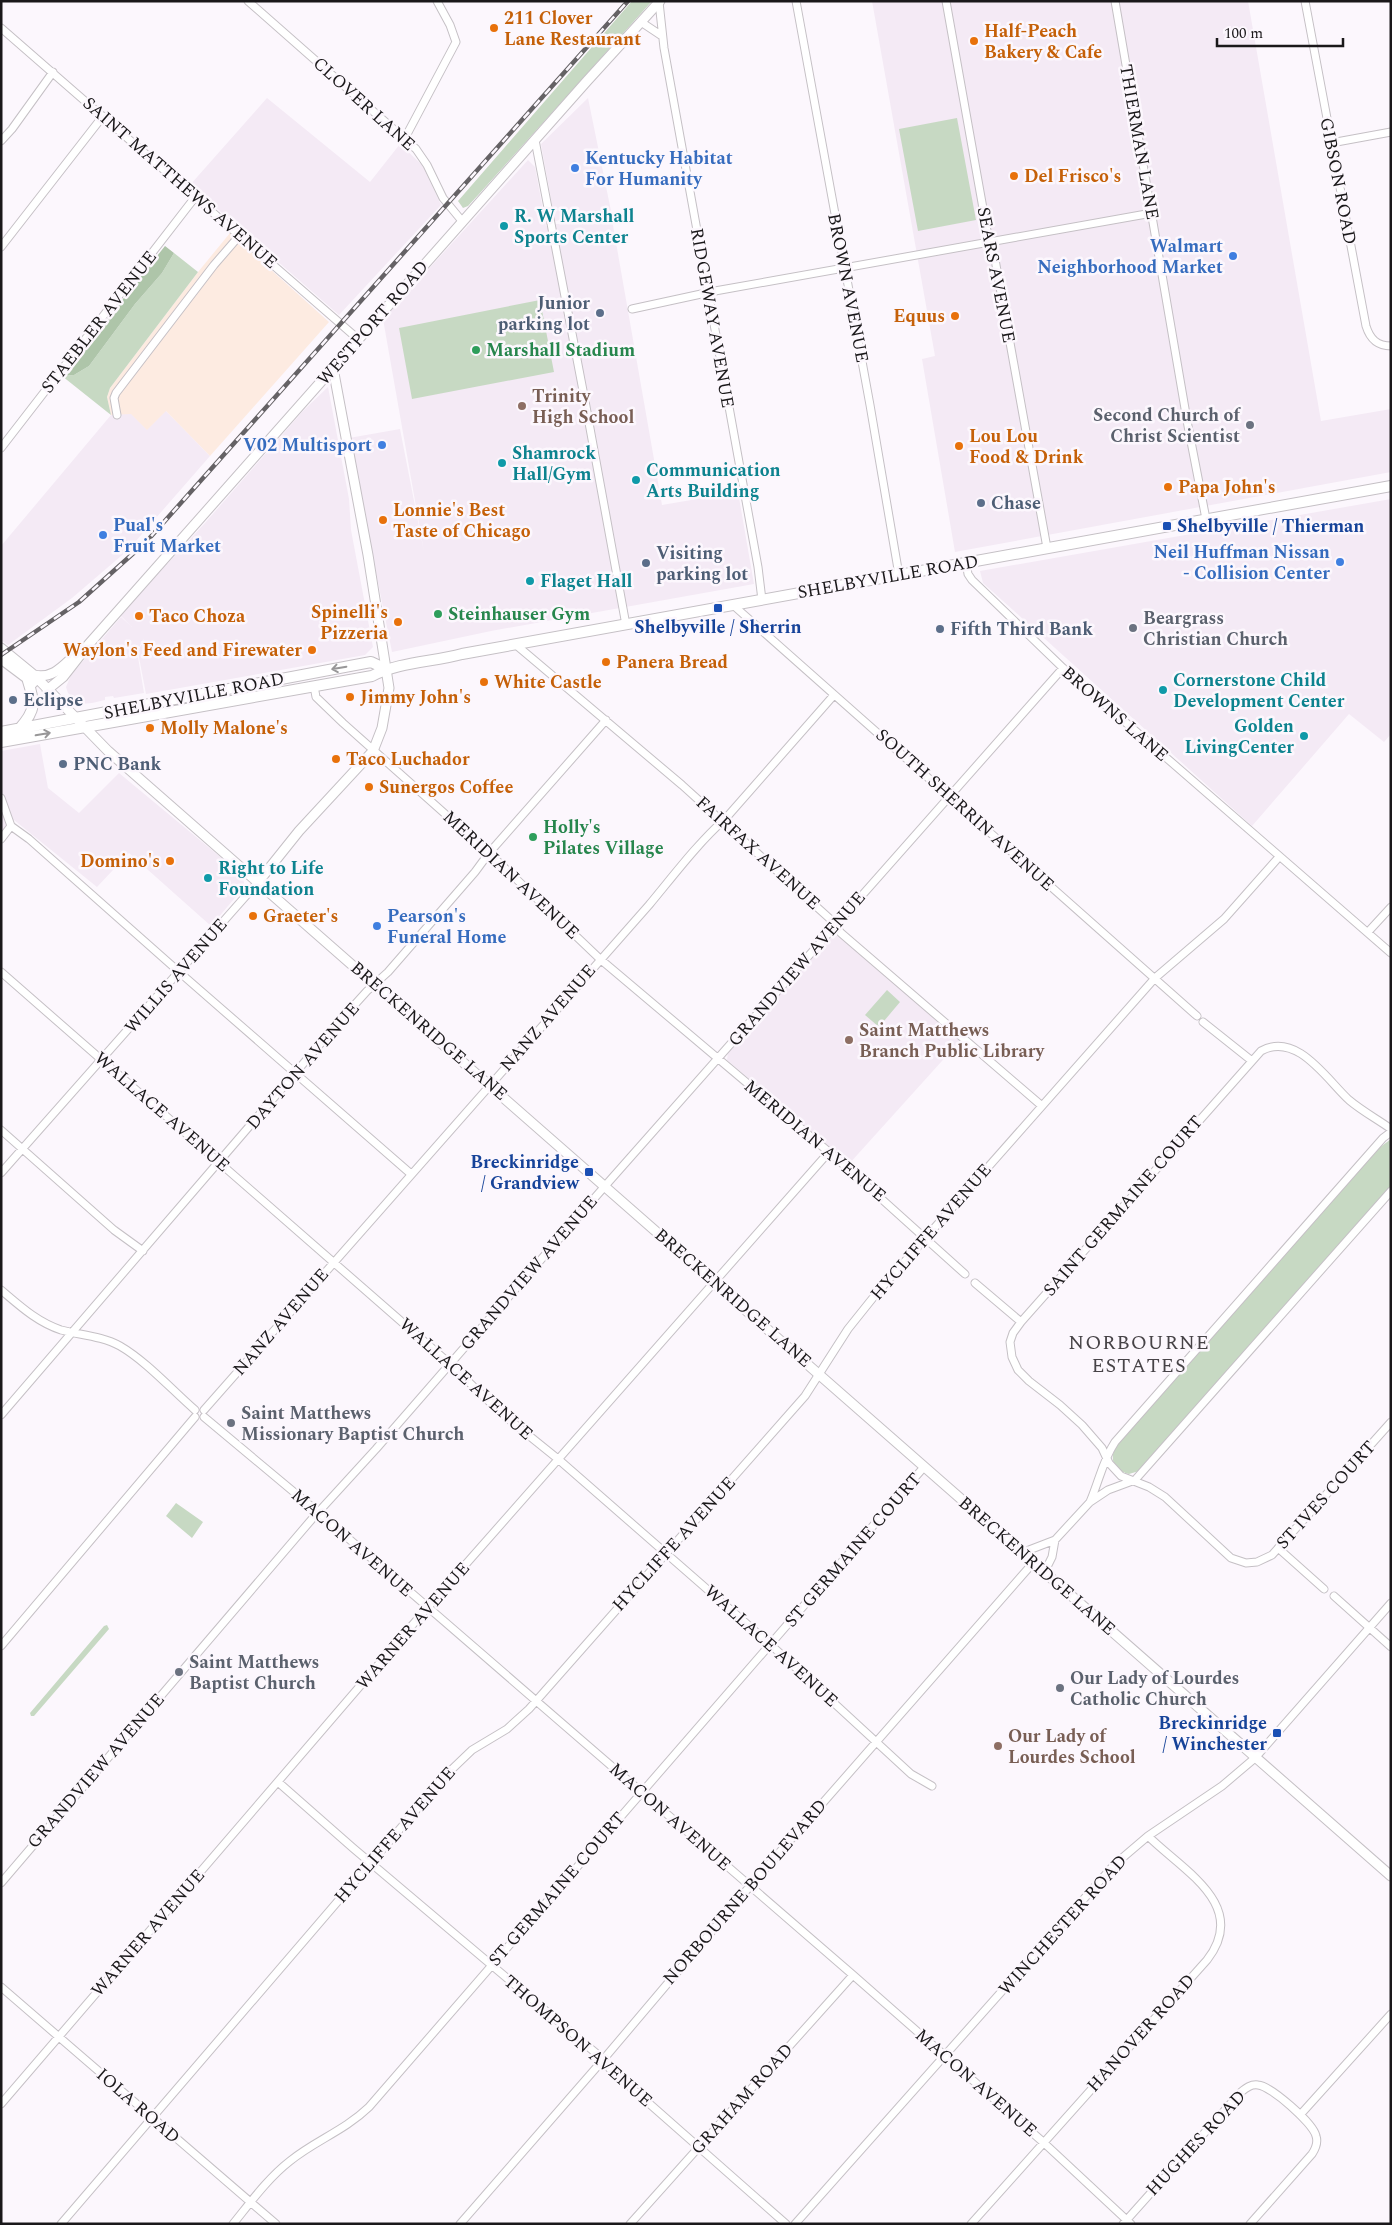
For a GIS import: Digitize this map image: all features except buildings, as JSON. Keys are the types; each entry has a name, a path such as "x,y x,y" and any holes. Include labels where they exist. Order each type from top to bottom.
{"main road":[{"name":"WESTPORT ROAD","path":"46,689 63,677 88,645 358,339 660,2"},
{"path":"333,368 370,564 386,669"},
{"name":"SHELBYVILLE ROAD","path":"1,742 372,676 386,669 515,644 1391,486"},
{"name":"WESTPORT ROAD","path":"31,678 54,674 88,645"},
{"path":"1,648 31,678 33,707 20,728"},
{"path":"1,659 46,689"},
{"name":"SHELBYVILLE ROAD","path":"1,732 371,662 386,669"},
{"name":"WILLIS AVENUE","path":"259,881 299,831 373,751 382,728 389,688 386,669"},
{"name":"BRECKENRIDGE LANE","path":"46,689 108,751 259,881 1391,1876"}],"street":[{"name":"CLOVER LANE","path":"248,1 405,138 424,158 443,198 462,222"},
{"path":"405,138 456,42 450,25 437,1"},
{"name":"BROWN AVENUE","path":"796,1 899,575"},
{"name":"SEARS AVENUE","path":"946,1 1047,548"},
{"name":"THIERMAN LANE","path":"1115,1 1125,71 1206,519"},
{"name":"GIBSON ROAD","path":"1305,1 1366,326 1368,332 1377,343 1391,346"},
{"name":"RIDGEWAY AVENUE","path":"660,2 662,36 758,567 762,600"},
{"path":"641,22 662,36"},
{"name":"SAINT MATTHEWS AVENUE","path":"1,28 358,339"},
{"path":"1,141 12,129 53,72"},
{"path":"1,247 103,116"},
{"path":"1331,143 1391,132"},
{"path":"535,140 626,624"},
{"name":"STAEBLER AVENUE","path":"1,448 196,196"},
{"path":"632,309 708,292 1152,213"},
{"path":"117,415 114,398 116,393 214,265 240,235"},
{"name":"BROWNS LANE","path":"966,562 968,574 972,580 1063,668 1391,953"},
{"name":"SOUTH SHERRIN AVENUE","path":"733,605 1197,1016"},
{"name":"FAIRFAX AVENUE","path":"515,644 606,720 801,892 835,926 1042,1106"},
{"name":"GRANDVIEW AVENUE","path":"1,1882 319,1512 604,1186 1063,668"},
{"name":"MERIDIAN AVENUE","path":"314,686 316,697 373,751 489,853 600,959 828,1152 926,1237 965,1274"},
{"name":"NANZ AVENUE","path":"204,1413 411,1174 649,905 678,869 834,696"},
{"name":"DAYTON AVENUE","path":"1,1415 367,991 376,984 476,872 489,853 606,720"},
{"path":"1,798 11,826 29,839 411,1174"},
{"path":"1,839 11,826"},
{"name":"HYCLIFFE AVENUE","path":"61,2224 457,1764 472,1750 508,1729 536,1702 805,1396 853,1322 1155,978 1224,919 1279,857"},
{"name":"WILLIS AVENUE","path":"1,1173 259,881"},
{"path":"1368,932 1391,907"},
{"name":"WALLACE AVENUE","path":"1,972 450,1364 501,1413 558,1459 771,1645 911,1774 932,1786"},
{"path":"1090,1502 1100,1481 1106,1456 1121,1434 1391,1130 1360,1108 1316,1066 1292,1049 1282,1046 1268,1048 1252,1061 1204,1022"},
{"name":"SAINT GERMAINE COURT","path":"1106,1456 1102,1448 1082,1425 1060,1404 1028,1381 1018,1370 1012,1357 1012,1337 1021,1322 1252,1061"},
{"path":"1,1130 114,1230 144,1251"},
{"name":"WARNER AVENUE","path":"1,2104 427,1608 828,1152"},
{"path":"1024,1555 1028,1550 1055,1540 1090,1502 1108,1490 1135,1480 1391,1191"},
{"path":"975,1283 1021,1322"},
{"path":"1,1290 36,1319 120,1346 142,1362 199,1419 204,1413"},
{"name":"MACON AVENUE","path":"204,1413 853,1975 944,2057 1043,2142 1127,2222"},
{"path":"1,1646 195,1414"},
{"name":"ST IVES COURT","path":"1135,1480 1149,1486 1165,1497 1231,1558 1246,1563 1258,1562 1272,1555 1391,1422"},
{"path":"1106,1456 1121,1476 1135,1480"},
{"name":"ST GERMAINE COURT","path":"233,2224 288,2162 336,2133 367,2109 924,1467"},
{"path":"1044,1572 1052,1557 1055,1540"},
{"path":"1278,1548 1324,1588"},
{"name":"NORBOURNE BOULEVARD","path":"460,2224 602,2061 750,1886 1033,1563"},
{"path":"1334,1596 1391,1647"},
{"name":"WINCHESTER ROAD","path":"795,2224 1114,1865 1148,1836 1222,1786 1255,1758 1391,1603"},
{"name":"THOMPSON AVENUE","path":"278,1782 370,1863 492,1965 786,2224"},
{"name":"HANOVER ROAD","path":"971,2224 1207,1960 1219,1939 1220,1914 1211,1894 1148,1836"},
{"name":"GRAHAM ROAD","path":"630,2224 853,1975"},
{"name":"IOLA ROAD","path":"1,1987 276,2224"},
{"path":"1300,2115 1391,2014"},
{"name":"HUGHES ROAD","path":"1127,2222 1246,2088 1254,2085 1264,2086 1300,2115 1314,2129 1317,2141 1316,2148 1250,2224"}],"shaded area":[{"path":"872,1 1248,1 1321,421 1391,409 1391,472 955,552 922,359 935,356"},
{"path":"267,98 370,182 400,144 422,165 441,205 339,315 190,185"},
{"path":"588,98 611,211 555,221 541,144"},
{"name":"Trinity High School","path":"528,160 535,167 546,226 611,214 662,505 738,492 754,584 491,631 392,652 349,438 400,429 424,552 383,319"},
{"path":"230,233 329,322 210,456 166,411 147,430 131,414 111,415 107,397 110,388"},
{"path":"328,387 349,499 351,530 373,647 365,655 146,694 138,652 144,638 137,651 144,693 114,698 113,696 105,697 105,700 81,704 68,693 66,687 71,675 121,617 132,627 120,615 205,523 303,411"},
{"path":"166,411 210,456 128,550 72,598 8,645 1,640 1,546 111,415"},
{"path":"1391,499 1391,734 1384,742 1349,714 1252,826 983,583 980,571"},
{"path":"40,744 48,788 79,813 119,773 242,875 245,886 211,926 129,853 97,887 14,820 1,831 1,751"},
{"path":"839,935 960,1041 849,1164 727,1060 728,1052 830,936"}],"green space":[{"path":"632,1 652,1 480,193 468,206 463,208 458,201"},
{"path":"957,118 976,220 918,231 899,129"},
{"path":"165,246 174,253 162,273 135,304 89,366 74,375 62,376"},
{"path":"174,253 198,272 110,388 107,397 111,415 62,376 74,375 89,366 135,304 162,273"},
{"name":"Marshall Stadium","path":"540,300 554,372 412,399 399,328"},
{"path":"887,990 900,1002 879,1027 865,1015"},
{"path":"1391,1139 1391,1186 1139,1471 1129,1474 1116,1467 1113,1455 1117,1445 1379,1148"},
{"path":"176,1503 203,1522 192,1538 166,1516"},
{"path":"107,1625 109,1629 34,1716 31,1716 30,1713 104,1626"}],"railway":[{"path":"1,655 79,602 147,541 628,1"}],"place":[{"name":"211 Clover Lane Restaurant","path":"494,28"},
{"name":"Half-Peach Bakery & Cafe","path":"974,41"},
{"name":"Kentucky Habitat For Humanity","path":"575,168"},
{"name":"Del Frisco's","path":"1014,176"},
{"name":"R. W Marshall Sports Center","path":"504,226"},
{"name":"Walmart Neighborhood Market","path":"1233,256"},
{"name":"Junior parking lot","path":"600,313"},
{"name":"Equus","path":"955,316"},
{"name":"Marshall Stadium","path":"476,350"},
{"name":"Trinity High School","path":"522,406"},
{"name":"Second Church of Christ Scientist","path":"1250,425"},
{"name":"V02 Multisport","path":"382,445"},
{"name":"Lou Lou Food & Drink","path":"959,446"},
{"name":"Shamrock Hall/Gym","path":"502,463"},
{"name":"Communication Arts Building","path":"636,480"},
{"name":"Papa John's","path":"1168,487"},
{"name":"Chase","path":"981,503"},
{"name":"Lonnie's Best Taste of Chicago","path":"383,520"},
{"name":"Shelbyville / Thierman","path":"1167,526"},
{"name":"Pual's Fruit Market","path":"103,535"},
{"name":"Neil Huffman Nissan - Collision Center","path":"1340,562"},
{"name":"Visiting parking lot","path":"646,563"},
{"name":"Flaget Hall","path":"530,581"},
{"name":"Shelbyville / Sherrin","path":"718,608"},
{"name":"Steinhauser Gym","path":"438,614"},
{"name":"Taco Choza","path":"139,616"},
{"name":"Spinelli's Pizzeria","path":"398,622"},
{"name":"Beargrass Christian Church","path":"1133,628"},
{"name":"Fifth Third Bank","path":"940,629"},
{"name":"Waylon's Feed and Firewater","path":"312,650"},
{"name":"Panera Bread","path":"606,662"},
{"name":"White Castle","path":"484,682"},
{"name":"Cornerstone Child Development Center","path":"1163,690"},
{"name":"Jimmy John's","path":"350,697"},
{"name":"Eclipse","path":"13,700"},
{"name":"Molly Malone's","path":"150,728"},
{"name":"Golden LivingCenter","path":"1304,736"},
{"name":"Taco Luchador","path":"336,759"},
{"name":"PNC Bank","path":"63,764"},
{"name":"Sunergos Coffee","path":"369,787"},
{"name":"Holly's Pilates Village","path":"533,837"},
{"name":"Domino's","path":"170,861"},
{"name":"Right to Life Foundation","path":"208,878"},
{"name":"Graeter's","path":"253,916"},
{"name":"Pearson's Funeral Home","path":"377,926"},
{"name":"Saint Matthews Branch Public Library","path":"849,1040"},
{"name":"Breckinridge / Grandview","path":"589,1172"},
{"name":"Saint Matthews Missionary Baptist Church","path":"231,1423"},
{"name":"Saint Matthews Baptist Church","path":"179,1672"},
{"name":"Our Lady of Lourdes Catholic Church","path":"1060,1688"},
{"name":"Breckinridge / Winchester","path":"1277,1733"},
{"name":"Our Lady of Lourdes School","path":"998,1746"}],"district":[{"name":"NORBOURNE ESTATES","path":"1139,1354"}]}
